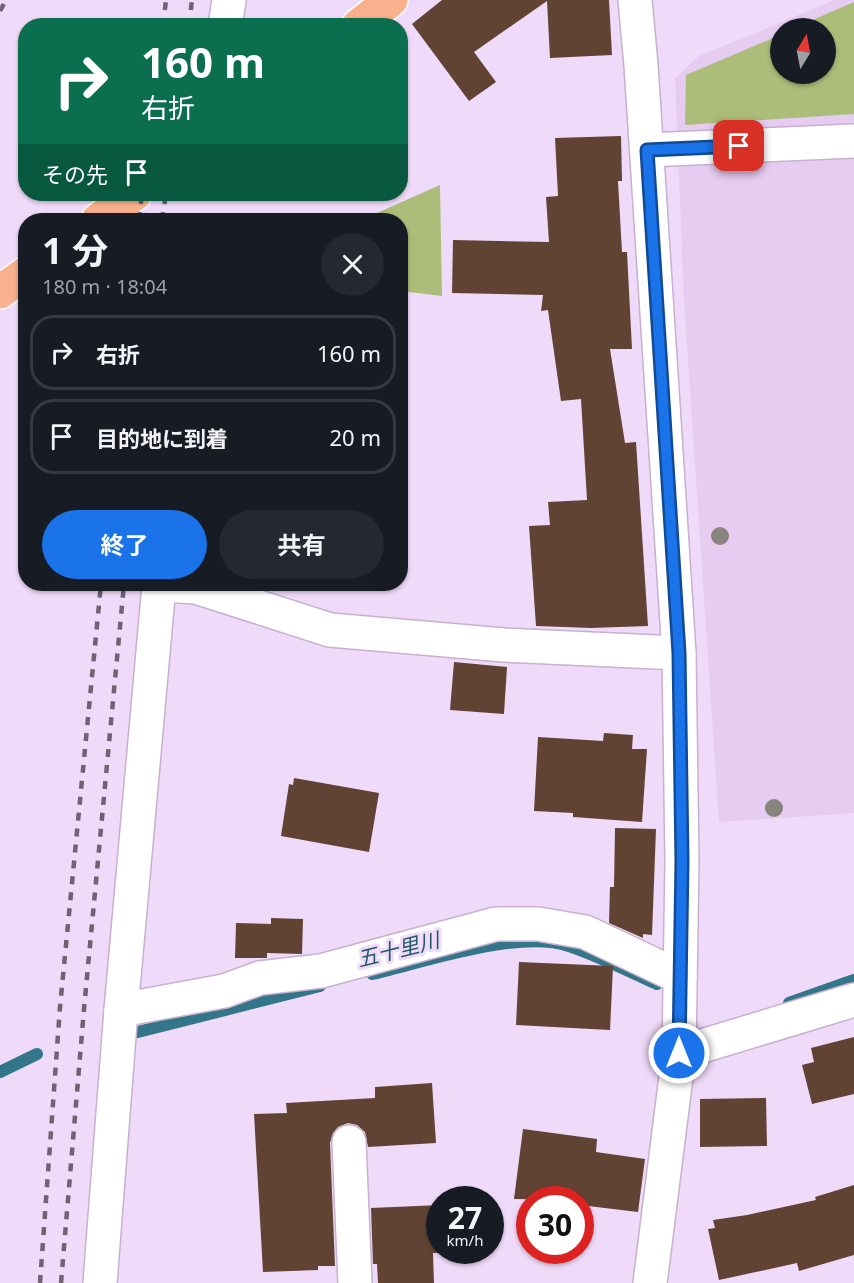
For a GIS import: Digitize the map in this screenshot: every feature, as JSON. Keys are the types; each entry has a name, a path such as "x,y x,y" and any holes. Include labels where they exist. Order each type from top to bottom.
{"highway":[{"path":"368,18 391,0"},
{"path":"108,213 125,201"},
{"path":"0,292 18,279"}],"street":[{"path":"226,18 229,0"},
{"path":"635,0 647,150 679,653 682,861 679,1053 650,1283"},
{"path":"647,150 854,141"},
{"path":"100,1283 121,1010 158,591"},
{"path":"208,591 330,630 504,645 679,653"},
{"path":"121,1010 224,991 260,978 321,971 496,924 538,924 585,932 680,977"},
{"path":"679,1053 854,1000"},
{"path":"349,1142 355,1283"}],"shaded area":[{"path":"835,0 854,0 854,813 719,822 684,300 675,78 699,56 770,27 770,84 836,84 836,18 791,18"}],"green space":[{"path":"854,2 854,114 685,125 686,75 770,39 770,84 836,84 836,18 817,18"},
{"path":"440,185 442,296 408,292 408,213 377,213"}],"building":[{"path":"442,0 609,0 612,55 550,58 547,1 474,52 496,82 469,101 412,24"},
{"path":"621,136 622,181 618,181 622,252 627,252 632,349 610,349 625,443 636,442 648,626 591,628 536,626 529,526 550,525 548,502 587,500 581,399 561,401 548,310 541,311 543,295 452,293 453,240 549,242 546,197 558,196 555,138"},
{"path":"454,662 507,667 504,714 450,710"},
{"path":"604,733 633,735 632,749 647,749 642,822 573,817 573,813 534,811 538,737 603,741"},
{"path":"294,778 379,793 369,852 281,836 289,784 293,785"},
{"path":"615,828 656,829 652,935 643,934 643,938 609,923 610,887 614,887"},
{"path":"271,918 303,919 302,954 267,953 267,958 235,958 236,923 271,924"},
{"path":"519,962 613,966 610,1030 516,1025"},
{"path":"854,1037 854,1094 812,1104 802,1065 814,1062 811,1048"},
{"path":"432,1083 436,1143 368,1147 365,1132 357,1125 348,1123 338,1127 333,1133 330,1143 335,1266 318,1266 318,1270 263,1272 254,1114 287,1113 286,1103 375,1098 375,1087"},
{"path":"766,1098 767,1146 700,1147 700,1099"},
{"path":"523,1129 597,1139 596,1152 645,1159 638,1212 594,1207 594,1186 516,1186 516,1199 514,1199"},
{"path":"854,1185 854,1255 799,1271 797,1263 719,1280 708,1229 715,1228 713,1220 816,1200 815,1197"},
{"path":"426,1206 426,1264 433,1264 434,1283 378,1283 377,1264 373,1264 371,1208"}],"waterway":[{"name":"五十里川","path":"372,974 444,955 498,944 548,942 580,950 657,984"},
{"name":"五十里川","path":"789,1003 854,980"},
{"name":"五十里川","path":"138,1032 320,986"},
{"name":"五十里川","path":"0,1072 37,1054"}],"railway":[{"path":"0,11 6,0"},
{"path":"164,18 166,0"},
{"path":"190,18 192,0"},
{"path":"140,213 141,201"},
{"path":"163,213 165,201"},
{"path":"40,1283 60,1007 100,591"},
{"path":"61,1283 123,591"}],"route":[{"path":"679,1053 682,861 679,653 647,150 739,146"}]}
